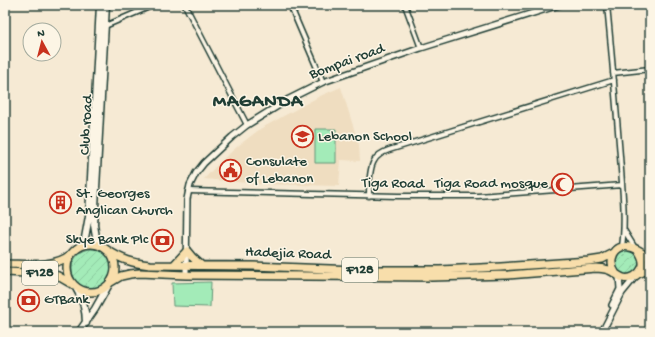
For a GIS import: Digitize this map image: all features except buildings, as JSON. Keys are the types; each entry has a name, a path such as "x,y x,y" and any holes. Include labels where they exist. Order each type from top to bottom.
{"main road":[{"path":"78,248 84,238 89,216 95,155 100,5"},
{"name":"Club road","path":"100,246 96,237 94,225 95,155 106,5"},
{"path":"78,248 84,245 92,244 100,246"},
{"name":"F128","path":"100,246 107,250"},
{"path":"622,247 626,246 636,249 650,257"},
{"name":"F128","path":"614,253 622,247"},
{"name":"F128","path":"5,264 60,262 66,259 78,248"},
{"path":"636,249 641,254 643,260 642,270 638,275"},
{"path":"79,332 115,276 115,262 112,255 107,250"},
{"name":"Hadejia Road","path":"107,250 116,256 136,263 150,265 364,270 476,269 589,261 602,259 614,253"},
{"path":"174,265 187,251 201,265"},
{"path":"72,253 66,266 67,272 69,279 80,294 84,304 86,323"},
{"path":"614,253 611,264 612,269 617,275"},
{"name":"Hadejia Road","path":"110,284 122,276 140,273 439,277 508,275 603,268 617,275"},
{"name":"F128","path":"617,275 628,278 650,270"},
{"name":"F128","path":"5,272 49,274 58,276 84,292 92,293 101,291 110,284"}],"street":[{"path":"105,26 154,5"},
{"path":"185,5 247,125"},
{"path":"290,5 323,82"},
{"path":"405,5 421,48"},
{"name":"Bompai road","path":"186,274 188,191 196,173 204,163 247,125 289,99 323,82 421,48 559,5"},
{"path":"607,5 622,186 624,229 622,247"},
{"path":"613,73 650,70"},
{"path":"369,196 372,164 377,157 389,150 614,80"},
{"name":"Tiga Road","path":"188,191 369,196 478,196 622,186"},
{"path":"624,229 636,249"},
{"path":"601,332 620,289 617,275"},
{"path":"601,332 622,294 638,275"}],"shaded area":[{"name":"Lebanon School","path":"341,87 359,145 360,161 341,160 339,186 259,184 204,179 220,162 260,129 320,96"}],"green space":[{"path":"315,129 336,129 336,163 315,163"},
{"path":"96,249 103,252 109,258 112,269 111,277 103,286 96,289 88,289 81,286 73,277 72,265 75,258 84,250"},
{"path":"627,250 635,254 639,262 635,270 627,274 619,270 615,262 619,254"},
{"path":"211,282 210,307 173,306 172,283"}],"place":[{"name":"Lebanon School","path":"303,137"},
{"name":"Consulate of Lebanon","path":"230,171"},
{"name":"Tiga Road mosque","path":"563,184"},
{"name":"St. Georges Anglican Church","path":"60,203"},
{"name":"Skye Bank Plc","path":"163,240"},
{"name":"GTBank","path":"28,300"}],"district":[{"name":"MAGANDA","path":"258,102"}]}
